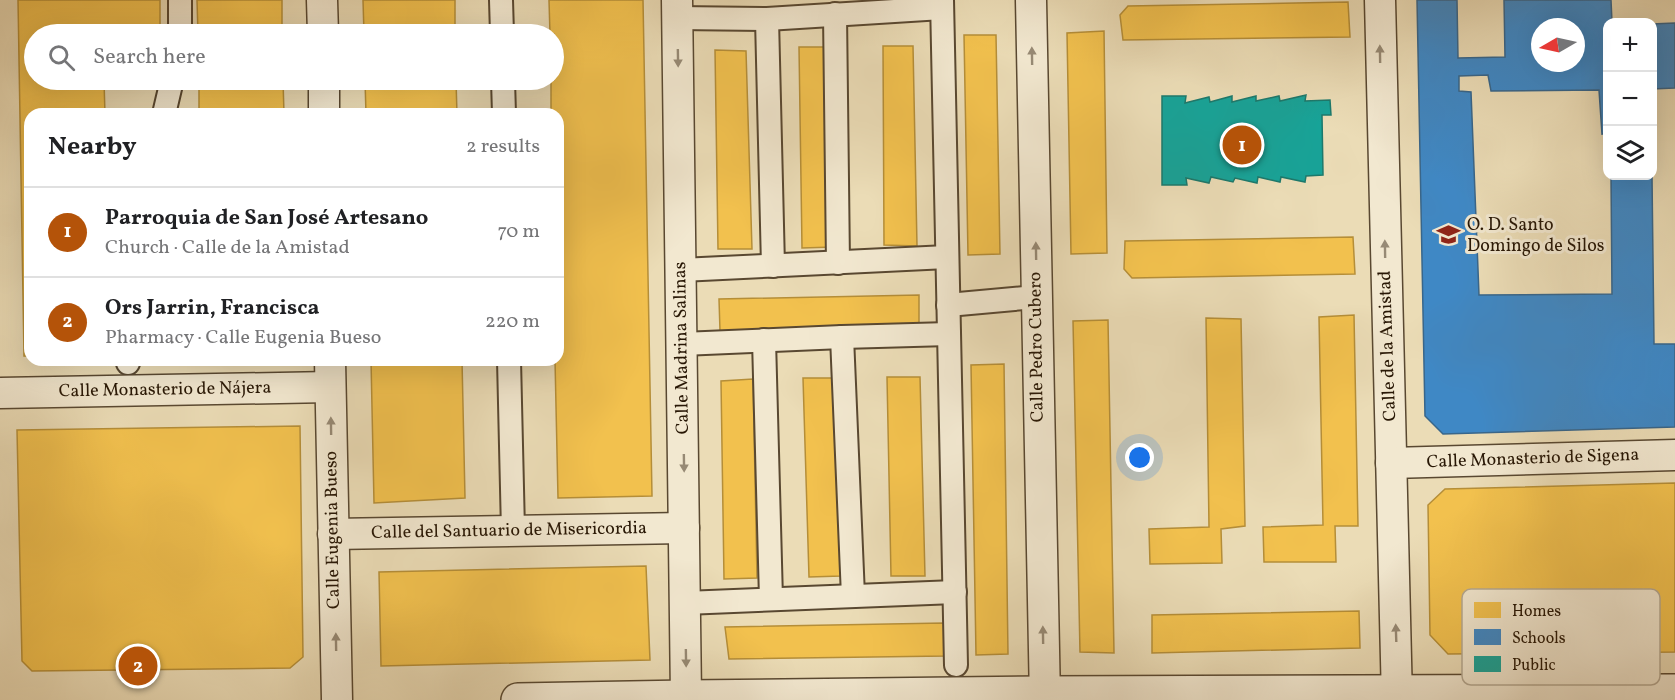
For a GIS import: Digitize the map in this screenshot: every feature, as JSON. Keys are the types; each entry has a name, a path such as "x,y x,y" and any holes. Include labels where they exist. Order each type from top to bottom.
{"street":[{"path":"180,0 180,24"},
{"path":"322,0 322,24"},
{"path":"501,0 502,24"},
{"name":"Calle Pedro Cubero","path":"1030,0 1045,697"},
{"name":"Calle de la Amistad","path":"1380,0 1397,696"},
{"path":"677,9 767,19 942,4 956,664"},
{"name":"Calle Madrina Salinas","path":"677,9 686,697"},
{"path":"835,14 838,263"},
{"path":"767,19 772,266"},
{"path":"165,108 170,90"},
{"path":"324,90 324,108"},
{"path":"503,90 504,108"},
{"path":"681,270 947,257"},
{"path":"948,305 1036,297"},
{"path":"682,344 949,334"},
{"path":"842,337 853,596"},
{"path":"764,340 771,599"},
{"path":"509,366 513,531"},
{"name":"Calle Monasterio de Nájera","path":"0,393 330,374"},
{"name":"Calle Eugenia Bueso","path":"330,374 337,700"},
{"name":"Calle Monasterio de Sigena","path":"1391,463 1675,454"},
{"name":"Calle del Santuario de Misericordia","path":"333,534 684,528"},
{"path":"685,603 955,592"},
{"path":"518,700 686,697 1397,696 1675,691"}],"building: Homes":[{"path":"18,0 160,0 160,24 24,24 24,90 104,90 105,108 24,108 24,356"},
{"path":"197,0 282,0 282,24 198,24"},
{"path":"363,0 455,0 455,24 364,24"},
{"path":"549,0 643,0 652,496 558,498 555,366 564,366 564,108 551,108 551,90 564,90 564,24 550,24"},
{"path":"1348,2 1350,37 1123,40 1120,15 1128,6"},
{"path":"1104,31 1107,253 1071,254 1067,33"},
{"path":"964,35 996,35 1000,254 968,255"},
{"path":"883,46 913,46 917,246 884,245"},
{"path":"799,47 831,47 834,247 802,248"},
{"path":"715,50 746,51 752,249 718,249"},
{"path":"199,90 283,90 284,108 199,108"},
{"path":"365,90 456,90 457,108 366,108"},
{"path":"1353,237 1355,274 1132,278 1124,269 1125,241"},
{"path":"919,295 919,326 720,331 719,299"},
{"path":"1354,315 1358,526 1335,526 1336,562 1264,562 1263,527 1323,525 1319,317"},
{"path":"1206,318 1241,319 1245,526 1221,529 1222,563 1150,564 1149,529 1209,527"},
{"path":"1108,320 1114,653 1080,652 1073,321"},
{"path":"1004,364 1008,654 976,655 971,365"},
{"path":"371,366 462,366 465,498 374,503"},
{"path":"887,377 920,377 925,576 891,576"},
{"path":"803,378 836,378 841,576 809,577"},
{"path":"753,379 757,578 724,579 721,381"},
{"path":"300,426 303,657 290,668 32,671 22,661 17,430"},
{"path":"1675,483 1675,652 1660,652 1660,589 1462,589 1462,654 1448,654 1430,635 1428,505 1445,489"},
{"path":"646,566 650,660 381,666 379,572"},
{"path":"1359,611 1360,648 1152,653 1152,615"},
{"path":"944,623 945,656 729,659 725,627"}],"building: Schools":[{"name":"O. D. Santo Domingo de Silos","path":"1417,0 1457,0 1458,58 1505,57 1504,0 1611,0 1612,18 1603,18 1603,134 1599,90 1491,91 1488,75 1459,76 1459,91 1471,92 1479,295 1612,294 1611,180 1652,180 1654,344 1675,344 1675,427 1443,434 1425,416"},
{"path":"1675,23 1675,88 1657,89 1657,24"}],"building: Public":[{"path":"1306,95 1305,101 1330,100 1331,115 1322,115 1323,175 1306,176 1305,182 1281,177 1280,182 1258,177 1257,183 1235,178 1233,182 1211,177 1209,183 1186,178 1187,185 1162,185 1162,96 1186,96 1185,103 1209,97 1210,102 1232,96 1232,102 1256,96 1256,101 1279,96 1280,101"}],"place":[{"name":"Parroquia de San José Artesano","path":"1242,145"},
{"name":"O. D. Santo Domingo de Silos","path":"1449,235"},
{"name":"Ors Jarrin, Francisca","path":"138,666"}]}
